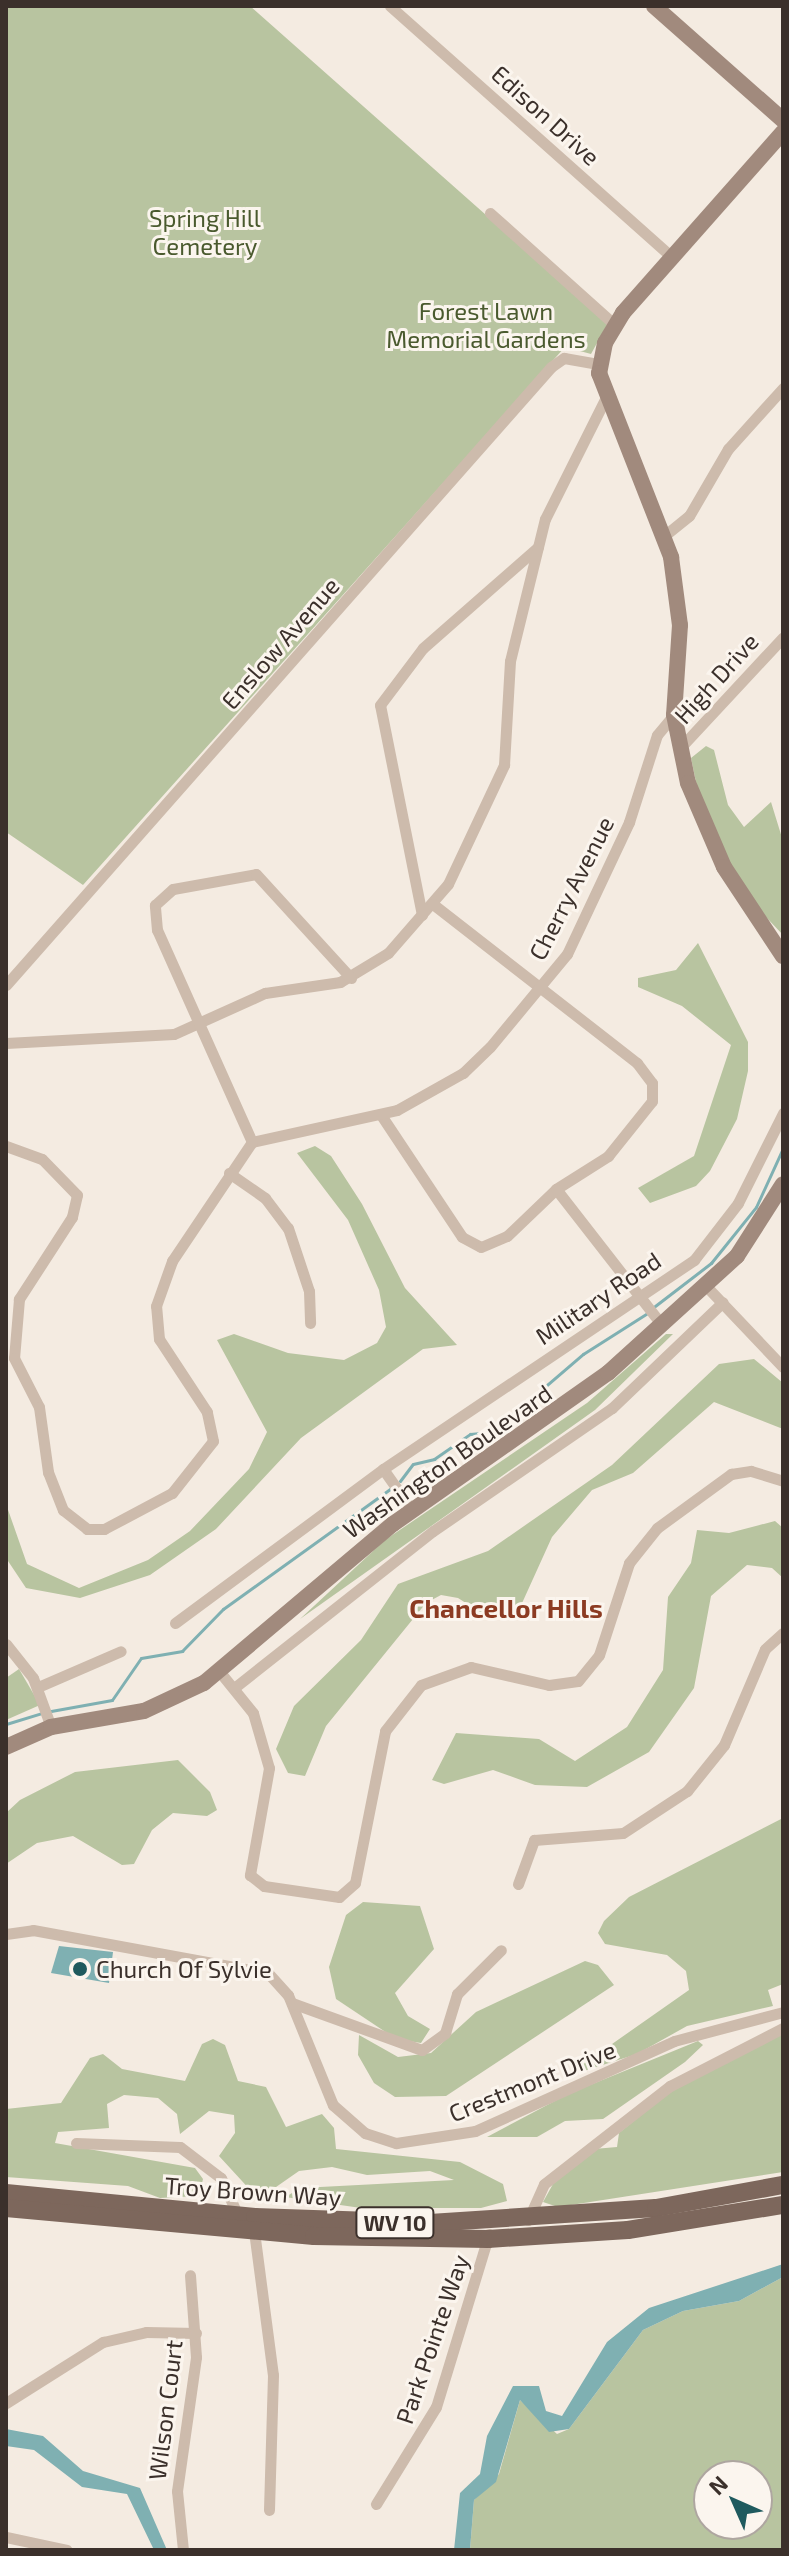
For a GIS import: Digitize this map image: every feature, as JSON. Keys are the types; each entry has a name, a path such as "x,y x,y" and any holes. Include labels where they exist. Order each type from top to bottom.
{"main road":[{"name":"Troy Brown Way","path":"528,2229 783,2185"},
{"name":"Troy Brown Way","path":"6,2193 238,2216 489,2231"},
{"name":"Troy Brown Way","path":"6,2208 254,2231 489,2231 783,2205"}],"street":[{"name":"Edison Drive","path":"390,6 672,257"},
{"path":"654,6 783,120"},
{"path":"783,132 615,325 599,364 605,399 664,536 679,616 674,715 680,748 714,849 783,956"},
{"path":"490,213 615,325"},
{"name":"Enslow Avenue","path":"6,985 551,367 564,358 599,364"},
{"path":"664,536 689,516 728,449 783,388"},
{"path":"6,1043 162,1037 197,1026 265,993 351,978 377,963 433,904 442,893 509,751 510,661 538,547 554,496 605,399"},
{"path":"422,915 415,889 401,780 379,726 383,696 434,638 538,547"},
{"name":"High Drive","path":"680,748 783,637"},
{"name":"Cherry Avenue","path":"252,1142 381,1115 463,1073 542,989 575,940 635,808 657,735 674,715"},
{"path":"6,1146 42,1159 77,1195 72,1217 19,1299 14,1358 39,1407 57,1497 77,1524 95,1530 158,1503 213,1441 207,1412 159,1339 156,1306 166,1272 252,1142 197,1026 154,921 155,905 173,889 245,873 265,878 299,927 351,978"},
{"path":"415,889 442,893"},
{"path":"381,1115 474,1246 507,1236 556,1189 618,1146 654,1092 644,1069 433,904"},
{"name":"Military Road","path":"175,1623 383,1469 640,1297 719,1232 783,1113"},
{"path":"229,1173 265,1198 288,1228 307,1280 310,1323"},
{"name":"Washington Boulevard","path":"6,1747 51,1727 160,1706 219,1671 412,1510 560,1412 662,1325 706,1286 777,1206 783,1184"},
{"path":"556,1189 662,1325"},
{"path":"706,1286 783,1367"},
{"name":"Washington Boulevard","path":"234,1688 433,1531 612,1408 723,1302"},
{"path":"383,1469 412,1510"},
{"path":"219,1671 257,1721 269,1768 250,1858 253,1880 345,1895 357,1877 385,1731 421,1685 471,1667 549,1685 578,1681 599,1655 629,1563 657,1528 731,1474 751,1471 783,1481"},
{"path":"518,1884 534,1840 623,1833 687,1791 724,1745 765,1649 783,1633"},
{"path":"6,1644 38,1687 51,1727"},
{"path":"38,1687 121,1651"},
{"name":"Crestmont Drive","path":"6,1934 33,1930 254,1968 274,1978 292,2003 333,2105 365,2133 408,2144 475,2131 674,2041 783,2012"},
{"path":"292,2003 422,2050 445,2033 457,1994 501,1950"},
{"path":"528,2229 544,2184 670,2086 783,2028"},
{"path":"76,2143 180,2147 221,2178 238,2216"},
{"path":"254,2231 273,2375 269,2510"},
{"name":"Park Pointe Way","path":"376,2504 436,2407 489,2231"},
{"name":"Wilson Court","path":"183,2550 177,2491 196,2333 190,2275"},
{"path":"6,2403 103,2342 146,2332 196,2333"},
{"path":"6,2537 67,2550"}],"green space":[{"name":"Spring Hill Cemetery","path":"6,6 250,6 608,323 591,354 565,347 83,885 6,832"},
{"path":"706,746 714,750 728,805 744,827 771,802 783,841 783,935 751,901 705,825 691,758"},
{"path":"698,943 748,1042 748,1071 737,1119 710,1171 696,1186 650,1203 638,1188 694,1156 731,1045 682,1006 638,987 638,978 676,970"},
{"path":"315,1146 331,1156 362,1204 405,1288 457,1345 423,1349 301,1438 216,1529 150,1575 80,1598 26,1588 6,1558 6,1504 27,1564 79,1588 148,1560 190,1531 249,1469 267,1432 217,1340 234,1334 288,1353 344,1360 377,1343 386,1327 379,1290 348,1220 297,1153"},
{"path":"666,1334 673,1334 595,1410 300,1619 385,1540 587,1403"},
{"path":"754,1359 783,1383 783,1429 714,1402 633,1473 592,1490 552,1537 518,1612 491,1619 458,1598 441,1595 426,1603 326,1726 305,1776 288,1773 276,1749 294,1706 361,1640 398,1584 488,1551 612,1465 719,1364"},
{"path":"775,1521 783,1528 783,1578 772,1568 747,1565 711,1596 694,1688 649,1752 587,1787 535,1785 493,1770 444,1784 432,1780 456,1733 539,1739 575,1761 627,1727 663,1670 668,1597 691,1563 697,1530 729,1533"},
{"path":"19,1669 40,1705 6,1720 6,1678"},
{"path":"178,1760 210,1792 217,1810 207,1816 173,1813 152,1830 134,1864 122,1865 73,1836 37,1843 6,1864 6,1813 20,1800 75,1772"},
{"path":"783,1818 783,1984 768,1990 773,2006 687,2026 637,2054 565,2077 689,1990 686,1971 667,1955 605,1944 598,1933 604,1921 629,1897"},
{"path":"363,1902 420,1906 434,1949 395,1993 408,2016 430,2029 421,2043 396,2039 336,1999 329,1967 346,1915"},
{"path":"585,1961 598,1965 614,1985 446,2096 395,2097 374,2083 358,2055 359,2035 398,2057 431,2053 476,2012"},
{"path":"783,2034 783,2172 558,2207 543,2202 553,2184 594,2149 617,2147 619,2133 677,2086"},
{"path":"213,2039 225,2045 238,2081 266,2087 286,2127 322,2114 334,2128 336,2149 460,2162 503,2184 507,2201 481,2208 361,2208 285,2197 301,2188 454,2180 430,2171 367,2175 332,2167 299,2171 266,2194 253,2193 219,2156 235,2133 234,2115 209,2111 180,2134 177,2114 158,2098 124,2095 107,2104 109,2128 58,2132 55,2143 195,2168 203,2179 199,2196 160,2198 128,2186 6,2177 6,2109 61,2103 90,2058 103,2054 122,2069 185,2081 202,2044"},
{"path":"698,2041 703,2045 685,2062 603,2119 565,2121 537,2137 487,2137 568,2094"},
{"path":"783,2277 783,2550 470,2550 474,2500 499,2474 520,2400 557,2434 569,2429 643,2330 683,2311 739,2301"}],"water":[{"path":"59,1946 113,1952 109,1983 51,1973"},
{"path":"783,2264 783,2277 739,2301 683,2311 643,2330 569,2429 549,2432 520,2400 496,2482 474,2500 470,2550 454,2550 460,2493 480,2474 487,2436 513,2386 539,2386 546,2411 562,2416 607,2342 649,2308"},
{"path":"6,2429 43,2436 83,2471 140,2488 167,2550 154,2550 127,2494 82,2487 34,2450 6,2446"}],"waterway":[{"path":"655,1306 711,1263 756,1207 783,1148"},
{"path":"400,1481 413,1464 434,1459 470,1434 492,1432 583,1354 646,1314"},
{"path":"51,1711 112,1700 141,1658 182,1651 223,1609 390,1489"},
{"path":"6,1724 42,1713"}],"place":[{"name":"Church Of Sylvie","path":"80,1969"}],"district":[{"name":"Chancellor Hills","path":"506,1608"}],"park label":[{"name":"Forest Lawn Memorial Gardens","path":"486,325"}]}
